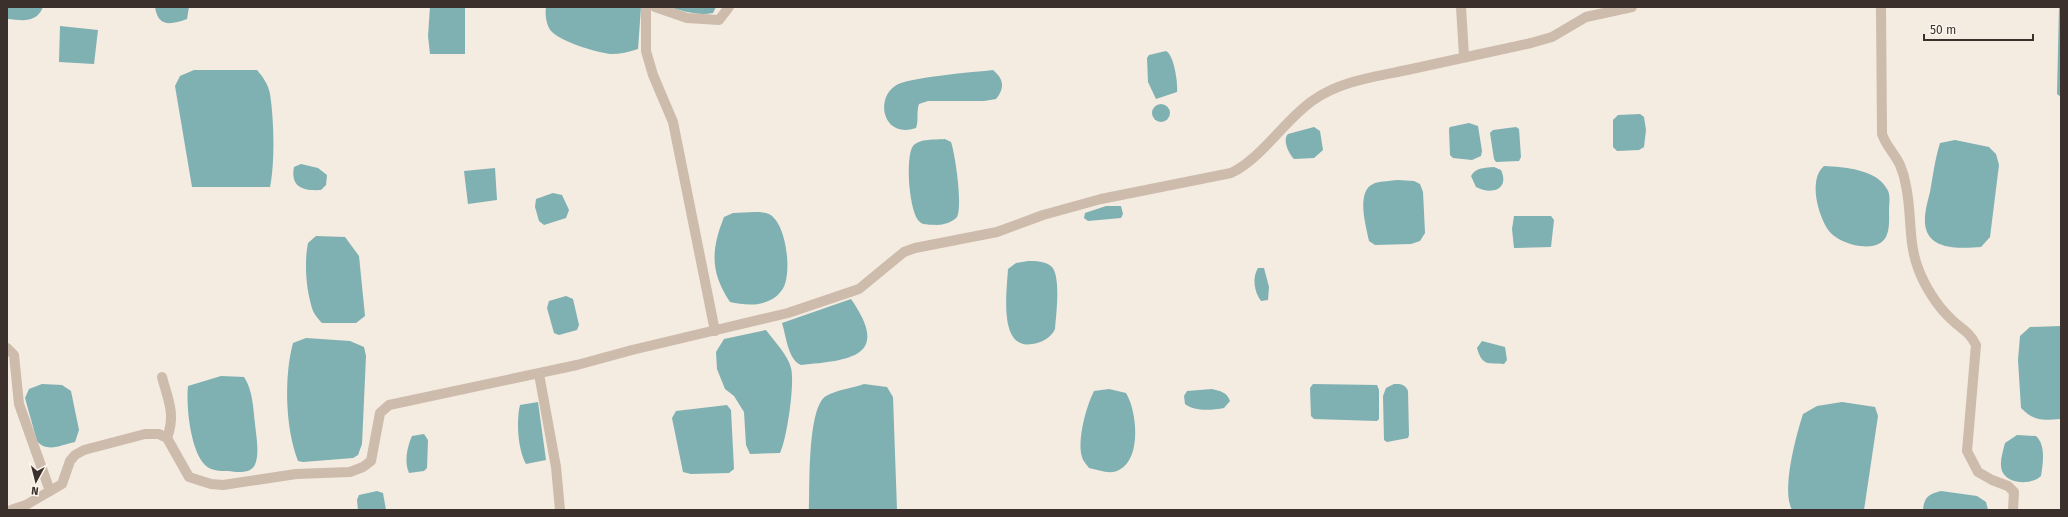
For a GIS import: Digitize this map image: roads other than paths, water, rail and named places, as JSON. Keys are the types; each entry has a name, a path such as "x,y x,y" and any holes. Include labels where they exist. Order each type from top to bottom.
{"street":[{"path":"646,7 644,37 647,56 673,122 715,331"},
{"path":"655,7 687,18 719,20 729,7"},
{"path":"1461,7 1464,56"},
{"path":"11,510 26,505 62,484 70,461 74,455 84,450 145,434 159,434 167,438 189,477 211,484 223,485 296,474 350,472 363,467 372,461 376,426 380,413 384,408 539,374 788,313 859,289 904,252 915,248 997,232 1043,215 1101,199 1231,174 1243,168 1275,134 1312,101 1332,90 1364,78 1552,37 1586,18 1594,11 1632,7"},
{"path":"1881,7 1882,134 1885,143 1900,166 1903,175 1912,240 1918,268 1932,295 1950,319 1969,333 1976,345 1967,451 1978,472 1992,480 2008,486 2014,492 2013,510"},
{"path":"7,348 14,355 20,404 50,491"},
{"path":"539,374 556,467 560,510"},
{"path":"162,377 172,412 172,424 167,438"}],"water":[{"path":"7,7 43,7 37,16 32,19 23,20 7,19"},
{"path":"155,7 189,7 187,19 166,23 159,18"},
{"path":"430,7 465,7 465,54 430,54 428,36"},
{"path":"546,7 641,7 638,49 624,53 611,54 567,41 553,33 549,28 546,18"},
{"path":"669,7 716,7 713,13 702,14 691,13"},
{"path":"2059,7 2061,7 2061,97 2057,94"},
{"path":"60,26 98,30 94,64 59,62"},
{"path":"1166,51 1173,63 1177,82 1177,92 1156,99 1148,82 1147,58 1149,55"},
{"path":"194,70 257,70 263,78 270,94 272,116 273,153 270,187 192,187 175,86 180,76"},
{"path":"993,70 997,73 1002,84 1001,91 996,99 984,101 928,101 919,104 916,128 905,130 896,128 890,123 886,116 884,108 885,100 889,92 895,86 913,80"},
{"path":"1161,104 1167,107 1170,113 1167,119 1161,122 1155,119 1152,113 1155,107"},
{"path":"1640,114 1644,117 1646,130 1644,147 1639,150 1617,151 1613,147 1613,120 1618,115"},
{"path":"1469,123 1478,126 1482,151 1481,156 1472,160 1453,158 1450,155 1449,129 1450,127"},
{"path":"1314,127 1320,131 1323,150 1314,158 1294,159 1287,147 1286,137 1288,134"},
{"path":"1516,127 1519,129 1521,157 1519,161 1496,162 1494,159 1490,133 1493,130"},
{"path":"945,139 951,142 954,157 958,180 959,211 957,217 948,223 937,225 924,224 916,217 911,197 909,185 909,161 911,152 916,143 928,140"},
{"path":"1955,140 1989,147 1996,154 1999,165 1990,237 1981,247 1959,248 1943,245 1931,238 1927,232 1925,222 1926,212 1935,161 1940,143"},
{"path":"301,164 318,168 327,175 326,185 321,190 304,189 296,184 293,174 294,167"},
{"path":"1824,166 1859,170 1868,173 1882,182 1888,191 1889,196 1889,227 1886,237 1881,242 1874,245 1858,246 1841,240 1829,231 1821,216 1816,198 1816,180 1819,172"},
{"path":"1494,167 1501,170 1503,182 1501,186 1498,189 1488,191 1476,187 1471,176 1473,173 1481,168"},
{"path":"495,168 497,200 468,204 464,171"},
{"path":"1398,180 1414,181 1420,184 1423,192 1425,233 1420,241 1411,244 1375,245 1369,241 1364,217 1363,209 1365,193 1369,187 1375,183"},
{"path":"553,193 562,195 569,210 566,218 544,225 539,221 535,207 536,199"},
{"path":"1106,206 1121,206 1123,214 1121,218 1088,221 1084,218 1085,213"},
{"path":"733,213 766,213 773,217 779,225 786,248 787,273 782,290 771,300 758,304 730,302 723,291 716,271 715,250 724,217"},
{"path":"1514,216 1551,216 1554,220 1551,247 1514,248 1512,229"},
{"path":"316,236 345,237 359,256 365,316 356,323 322,323 313,311 307,286 306,259 308,243"},
{"path":"1028,261 1044,262 1050,265 1055,272 1057,288 1055,329 1045,340 1032,344 1021,343 1014,338 1009,328 1006,304 1008,269 1016,263"},
{"path":"1258,268 1264,268 1269,287 1268,300 1261,301 1257,293 1254,280"},
{"path":"566,296 573,299 579,325 577,330 559,335 554,333 547,308 549,301"},
{"path":"851,299 863,319 867,334 866,344 859,352 835,361 801,365 797,362 790,353 782,323"},
{"path":"2061,326 2061,419 2049,420 2035,418 2030,416 2021,408 2018,360 2020,336 2030,327"},
{"path":"766,330 784,353 791,368 792,386 790,411 783,446 780,453 750,454 746,445 744,412 734,396 725,389 717,369 716,352 724,339"},
{"path":"306,338 350,341 364,347 366,356 362,444 358,455 353,458 303,462 298,461 290,433 287,386 293,343"},
{"path":"1482,341 1505,347 1507,360 1504,364 1486,362 1481,358 1477,348"},
{"path":"221,376 244,377 251,394 257,442 257,456 254,467 248,471 239,472 213,470 205,465 196,449 190,427 188,386"},
{"path":"42,384 62,385 71,391 79,430 75,442 54,447 45,447 37,441 25,398 29,389"},
{"path":"864,384 887,387 893,397 897,510 809,510 811,449 815,416 820,403 830,394"},
{"path":"1313,384 1377,385 1379,390 1379,419 1377,421 1314,419 1311,416 1310,388"},
{"path":"1394,384 1399,384 1406,387 1408,391 1409,435 1408,438 1387,442 1384,440 1383,396 1386,388"},
{"path":"1109,389 1126,393 1133,411 1135,434 1131,456 1126,464 1119,470 1104,472 1089,468 1084,461 1081,450 1081,433 1088,406 1094,391"},
{"path":"1212,389 1223,392 1229,398 1230,401 1224,408 1209,410 1199,409 1189,407 1185,404 1184,396 1187,391"},
{"path":"538,402 546,460 526,464 521,451 518,436 520,405"},
{"path":"1842,402 1875,407 1878,416 1864,510 1792,510 1788,490 1789,477 1797,435 1803,414 1817,406"},
{"path":"727,405 731,410 734,469 729,473 691,474 683,472 672,418 676,411"},
{"path":"424,434 428,440 427,468 424,471 409,473 406,459 410,440 412,436"},
{"path":"2017,435 2036,436 2043,449 2041,476 2032,481 2020,482 2009,479 2005,476 2001,468 2005,443"},
{"path":"377,491 383,493 386,510 358,510 357,500 359,495"},
{"path":"1941,491 1977,496 1986,502 1988,510 1923,510 1926,499 1933,493"}]}
